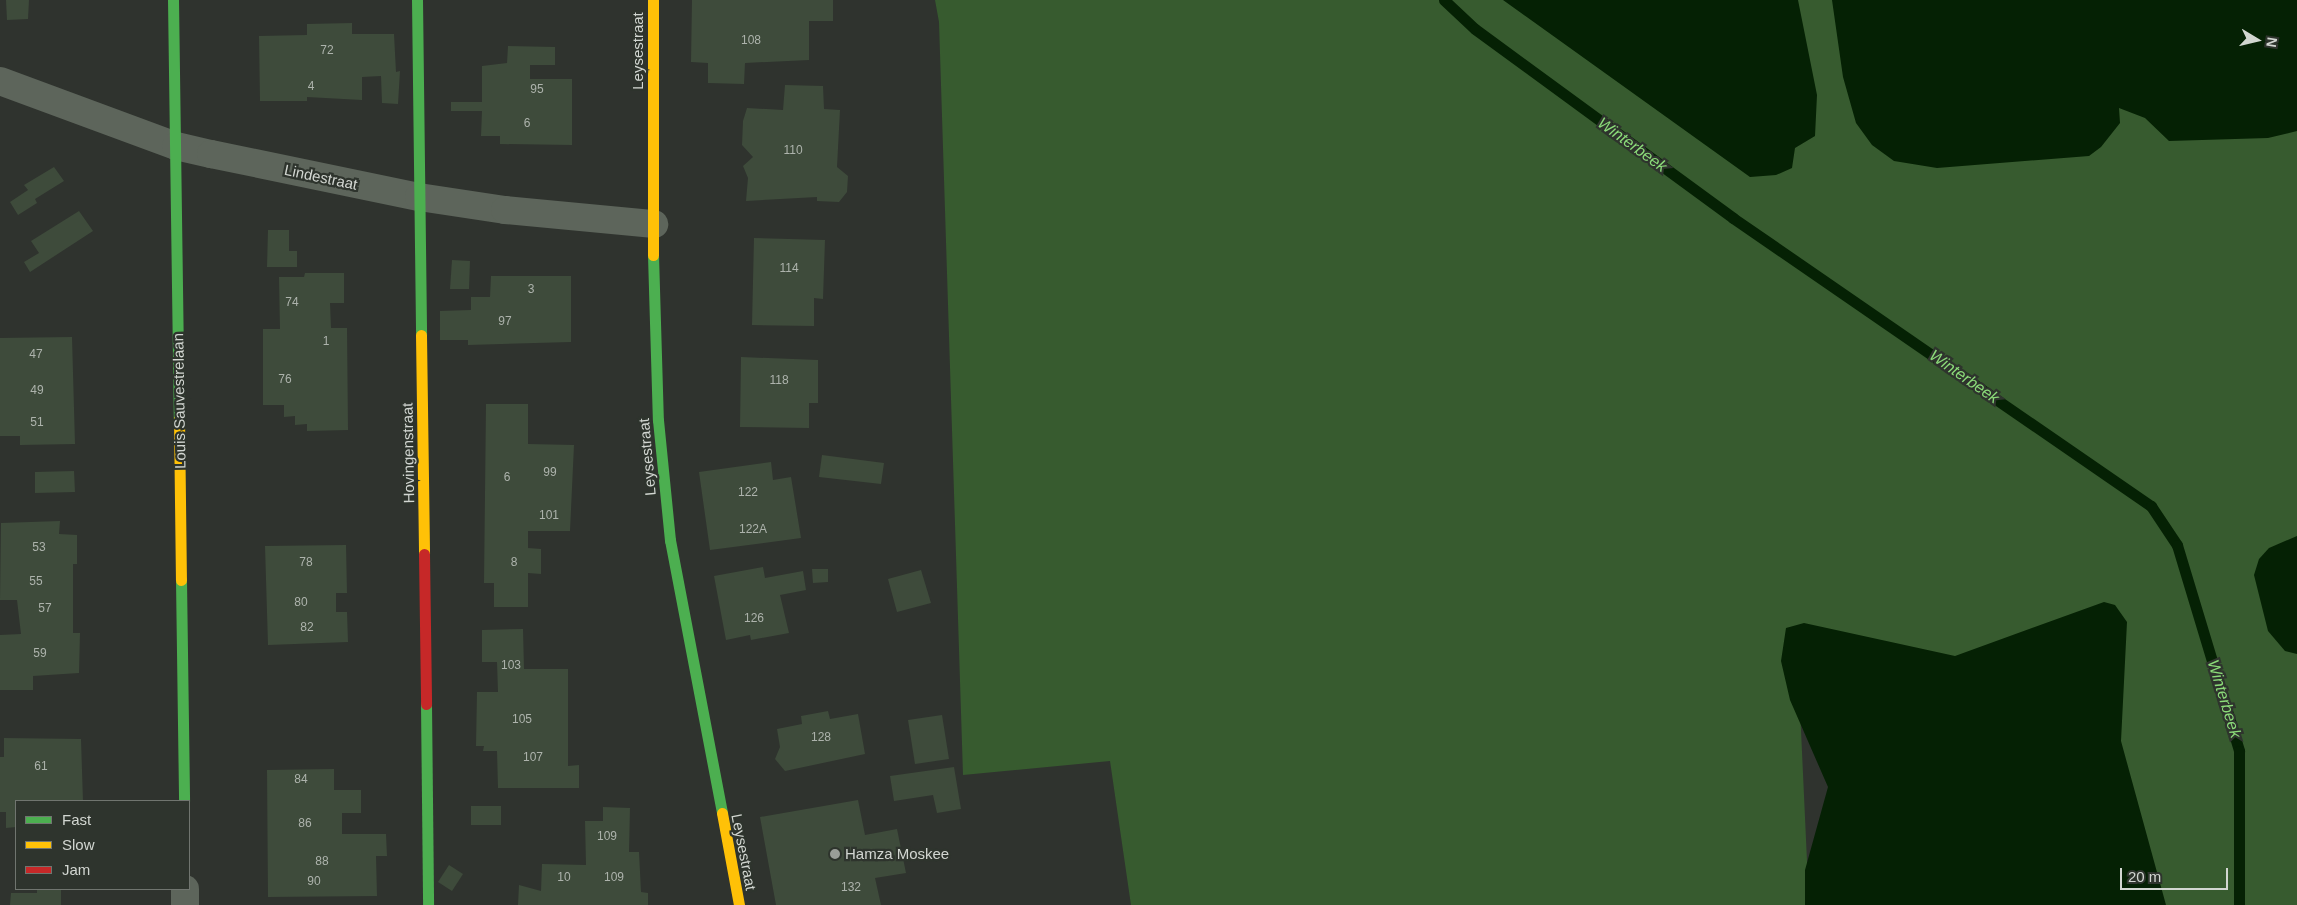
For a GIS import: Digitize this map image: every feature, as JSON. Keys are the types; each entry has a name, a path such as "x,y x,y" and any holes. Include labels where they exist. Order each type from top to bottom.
{"street":[{"name":"Louis Sauvestrelaan","path":"173,0 184,800"},
{"name":"Hovingenstraat","path":"417,0 428,905"},
{"name":"Leysestraat","path":"653,0 653,322 658,420 670,540 739,905"},
{"name":"Lindestraat","path":"0,81 176,146 419,197 505,210 654,224"},
{"path":"185,890 185,905"}],"shaded area":[{"path":"935,0 2297,0 2297,905 2158,905 1975,654 1799,686 1809,905 1131,905 1110,761 963,775 939,22"},
{"path":"1503,0 1798,0 1817,95 1815,136 1795,148 1792,168 1776,175 1750,177"},
{"path":"1832,0 2297,0 2297,131 2268,138 2169,141 2145,118 2119,108 2120,123 2101,147 2089,156 1937,168 1894,161 1872,145 1856,123 1843,77"},
{"path":"2297,536 2297,654 2285,651 2268,631 2254,575 2259,559 2269,548"},
{"path":"2104,602 2115,605 2127,622 2121,741 2166,905 1805,905 1805,870 1828,787 1790,700 1781,661 1786,628 1804,623 1955,656"}],"building":[{"path":"6,0 29,0 28,19 7,20"},
{"path":"692,0 833,0 833,21 809,21 809,60 745,63 744,84 708,83 708,63 691,62"},
{"path":"352,23 352,34 394,34 396,72 400,71 398,104 382,103 381,76 362,77 362,100 307,97 307,101 260,101 259,36 307,35 307,24"},
{"path":"508,46 555,47 555,65 530,65 530,79 572,79 572,145 500,144 500,136 481,136 482,111 451,111 451,102 482,102 482,66 507,63"},
{"path":"785,85 823,86 824,109 840,110 837,167 848,176 847,192 839,202 817,201 817,197 746,201 748,178 743,166 753,157 742,145 743,121 747,108 783,110"},
{"path":"54,167 64,181 35,199 37,203 18,215 10,202 28,190 24,185"},
{"path":"79,211 93,231 30,272 24,262 39,253 31,241"},
{"path":"268,230 289,230 289,251 297,251 297,267 267,267"},
{"path":"754,238 825,240 823,299 814,298 814,326 752,325"},
{"path":"452,260 470,261 469,289 450,289"},
{"path":"305,273 344,273 344,303 330,303 331,328 347,328 348,430 307,431 307,424 295,425 295,416 284,417 284,405 263,405 263,329 280,329 279,277 304,277"},
{"path":"491,276 571,276 571,342 468,345 468,340 440,340 440,311 471,310 471,297 490,297"},
{"path":"72,337 75,444 20,445 20,436 0,436 0,338"},
{"path":"741,357 818,360 818,403 809,403 809,428 740,427"},
{"path":"486,404 528,404 528,444 574,445 570,531 528,531 528,548 541,549 541,574 528,573 528,607 494,607 494,583 484,583"},
{"path":"822,455 884,463 881,484 819,477"},
{"path":"771,462 773,480 791,477 801,538 710,550 699,472"},
{"path":"74,471 75,492 35,493 35,472"},
{"path":"60,521 59,534 77,535 77,564 73,564 73,633 80,633 79,673 33,676 33,690 0,690 0,635 21,634 17,600 0,600 1,523"},
{"path":"346,545 347,593 336,593 336,612 347,612 348,642 268,645 265,546"},
{"path":"763,567 765,578 803,571 806,590 780,595 789,633 751,640 750,635 726,640 714,576"},
{"path":"812,569 828,569 828,582 813,583"},
{"path":"921,570 931,603 897,612 888,579"},
{"path":"523,629 524,669 568,669 568,766 579,765 579,788 498,788 497,751 483,751 484,746 476,746 477,692 498,692 497,662 482,662 482,630"},
{"path":"828,711 830,719 858,714 865,754 785,771 775,759 780,747 777,729 802,724 801,716"},
{"path":"942,715 949,759 915,764 908,720"},
{"path":"4,738 81,739 83,800 15,800 15,827 6,828 6,812 0,812 0,757 4,757"},
{"path":"954,767 961,809 937,813 933,795 894,801 890,776"},
{"path":"334,769 334,790 361,790 361,813 342,813 342,834 386,834 387,856 376,856 377,896 268,897 267,770"},
{"name":"Hamza Moskee","path":"858,800 865,835 897,829 906,873 875,878 881,905 776,905 760,817"},
{"path":"471,806 501,806 501,825 471,825"},
{"path":"603,807 630,808 629,852 639,852 641,892 648,893 648,905 518,905 519,885 541,891 542,864 586,865 585,821 603,821"},
{"path":"449,865 463,874 452,891 438,882"},
{"path":"37,890 61,890 61,905 10,905 11,893 37,893"}],"waterway":[{"name":"Winterbeek","path":"1444,0 1475,29 1733,218 2151,506 2177,545 2239,751 2239,905"}],"traffic: fast":[{"path":"173,0 179,419"},
{"path":"417,0 421,335"},
{"path":"653,255 658,420 670,540 722,813"},
{"path":"181,580 184,800"},
{"path":"426,704 428,905"}],"traffic: slow":[{"path":"653,0 653,255"},
{"path":"421,335 424,554"},
{"path":"179,419 181,580"},
{"path":"722,813 739,905"}],"traffic: jam":[{"path":"424,554 426,704"}],"place":[{"name":"Hamza Moskee","path":"835,854"}]}
